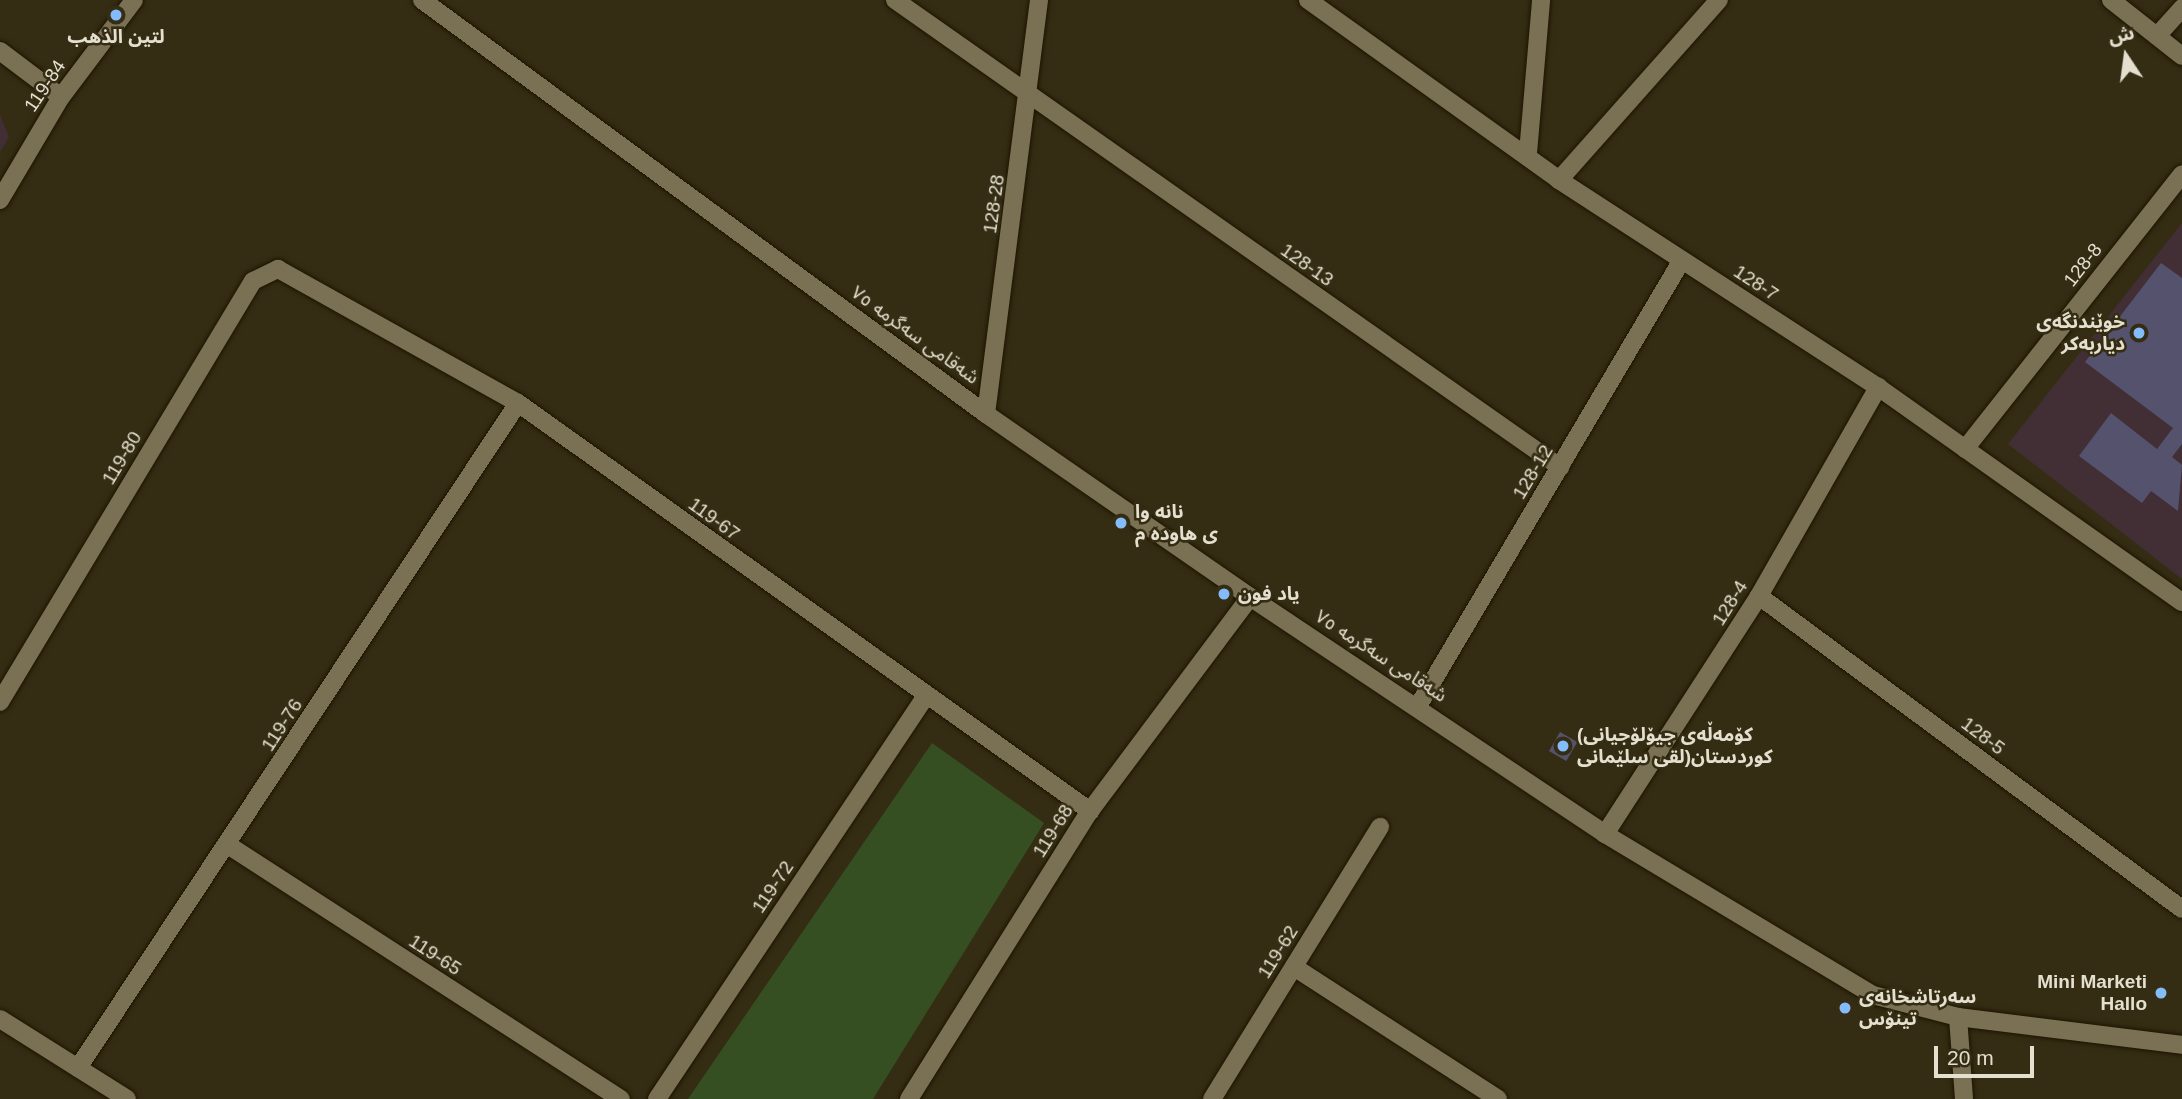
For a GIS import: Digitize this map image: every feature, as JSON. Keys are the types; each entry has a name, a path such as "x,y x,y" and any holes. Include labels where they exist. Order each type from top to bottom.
{"street":[{"name":"119-84","path":"0,200 61,97 134,0"},
{"name":"شەقامی سەگرمە ٧٥","path":"422,0 986,414 1251,597 1418,706 1605,834 1873,995 1958,1017 2182,1045"},
{"name":"128-13","path":"895,0 1560,467"},
{"name":"128-28","path":"986,414 1030,97 1039,0"},
{"name":"128-7","path":"1308,0 1528,153 1559,180 1878,387 2182,602"},
{"path":"1528,153 1541,0"},
{"path":"1559,180 1719,0"},
{"path":"2111,0 2182,56"},
{"path":"2157,36 2182,8"},
{"path":"0,51 61,97"},
{"name":"128-8","path":"1965,449 2182,174"},
{"name":"128-12","path":"1418,706 1682,260"},
{"name":"119-80","path":"0,702 253,281 278,269 301,278"},
{"name":"119-67","path":"301,278 518,403 925,697 1090,811"},
{"name":"128-4","path":"1605,834 1759,596 1878,387"},
{"name":"119-76","path":"78,1068 518,403"},
{"name":"128-5","path":"1759,596 2182,909"},
{"name":"119-68","path":"909,1099 1090,811 1251,597"},
{"name":"119-72","path":"657,1099 925,697"},
{"name":"119-62","path":"1212,1099 1380,827"},
{"name":"119-65","path":"228,845 621,1099"},
{"path":"1294,967 1498,1099"},
{"path":"1958,1017 1964,1099"},
{"path":"0,1019 127,1099"}],"shaded area":[{"path":"0,115 9,137 0,152"},
{"name":"خوێندنگەی دیاربەکر","path":"2182,223 2182,579 2008,444"}],"green space":[{"path":"932,743 1044,823 873,1099 688,1099"}],"building":[{"path":"2161,263 2182,278 2182,444 2172,457 2182,465 2178,511 2151,491 2142,503 2079,456 2111,413 2157,449 2173,428 2085,362"},
{"name":"(کۆمەڵەی جیۆلۆجیانی کوردستان(لقی سلێمانی","path":"1560,732 1577,742 1566,761 1549,751"}],"place":[{"name":"لتين الذهب","path":"116,15"},
{"name":"خوێندنگەی دیاربەکر","path":"2139,333"},
{"name":"نانه وا ی هاوده م","path":"1121,523"},
{"name":"ياد فون","path":"1224,594"},
{"name":"(کۆمەڵەی جیۆلۆجیانی کوردستان(لقی سلێمانی","path":"1563,746"},
{"name":"Mini Marketi Hallo","path":"2161,993"},
{"name":"سەرتاشخانەی تینۆس","path":"1845,1008"}]}
